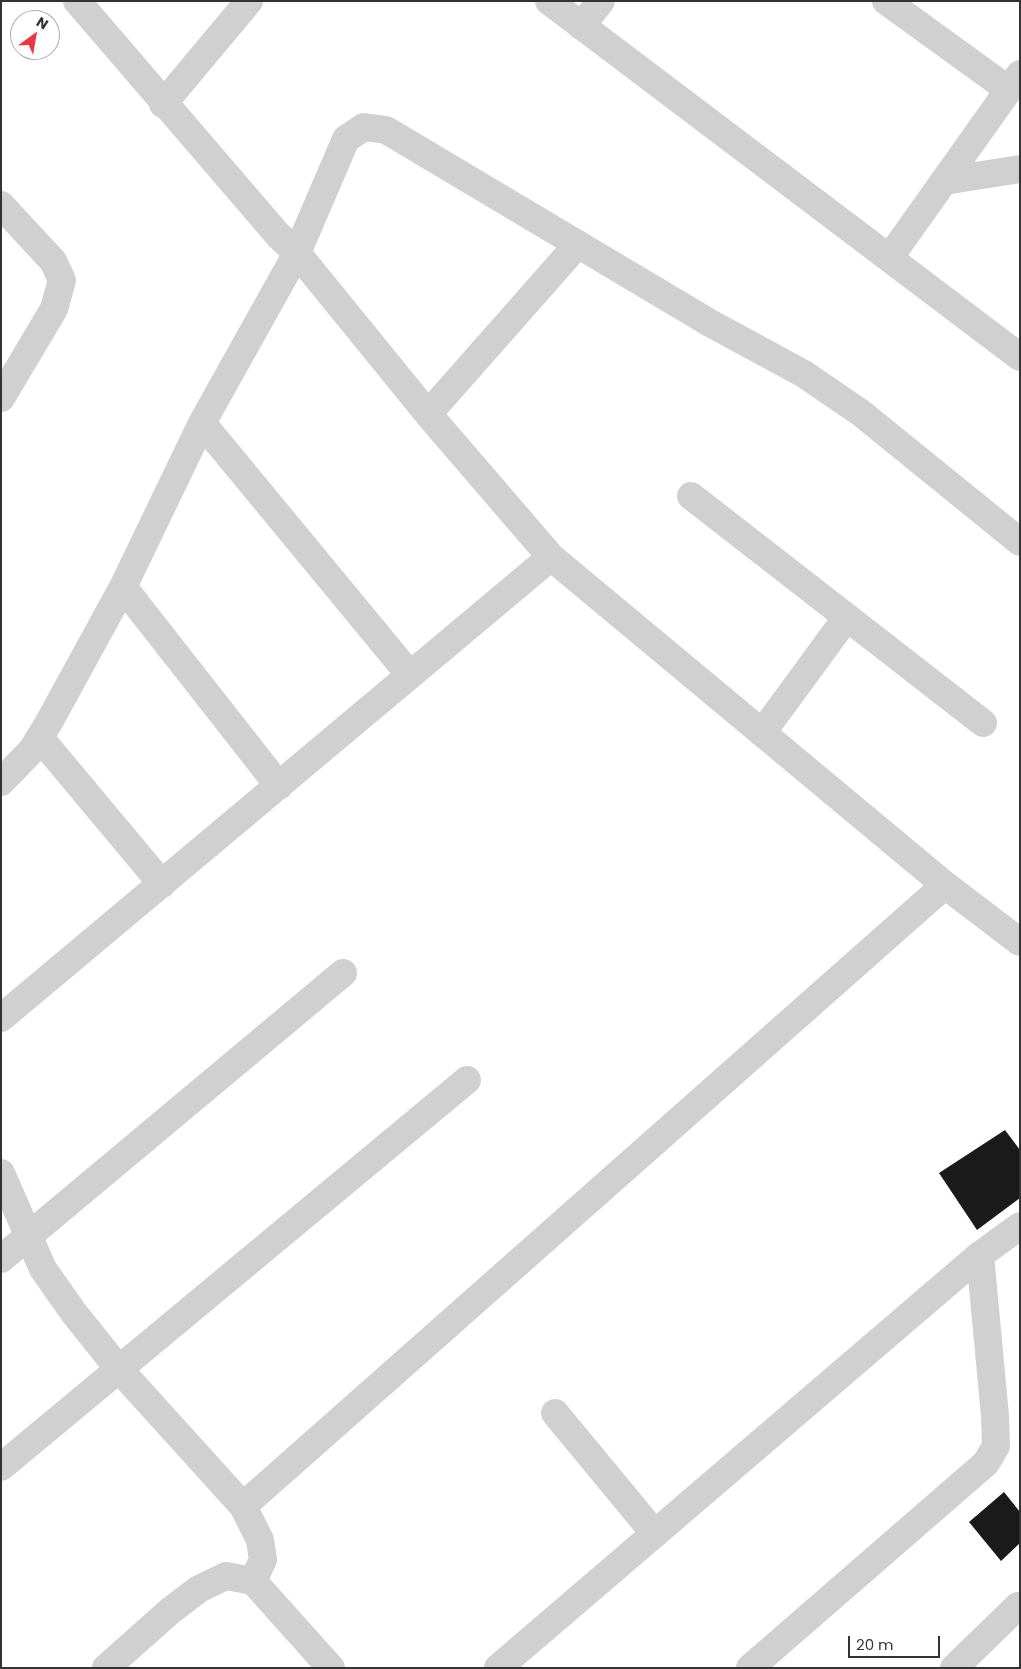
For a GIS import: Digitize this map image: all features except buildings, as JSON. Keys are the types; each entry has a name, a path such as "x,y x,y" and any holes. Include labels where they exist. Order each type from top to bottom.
{"street":[{"path":"77,1 278,235 297,253 428,414 551,558 945,885 1020,942"},
{"path":"164,104 249,1"},
{"path":"549,1 1020,357"},
{"path":"581,26 602,1"},
{"path":"886,1 1014,82 890,257"},
{"path":"1,782 32,750 40,738 122,587 202,423 297,253 346,140 364,127 386,130 710,323 804,374 861,413 1020,542"},
{"path":"944,181 1020,168"},
{"path":"1,205 53,262 62,280 54,308 1,398"},
{"path":"428,414 578,244"},
{"path":"202,423 410,675"},
{"path":"691,496 983,723"},
{"path":"1,1018 551,558"},
{"path":"122,587 279,786"},
{"path":"762,733 847,617"},
{"path":"40,738 162,884"},
{"path":"243,1506 945,885"},
{"path":"1,1259 343,974"},
{"path":"1,1467 467,1080"},
{"path":"1,1173 42,1269 118,1368 243,1506 260,1540 263,1560 253,1581"},
{"path":"498,1668 980,1255 1020,1226"},
{"path":"750,1668 986,1463 996,1446 996,1416 980,1255"},
{"path":"555,1412 655,1534"},
{"path":"106,1668 170,1611 199,1589 226,1576 253,1581 331,1668"},
{"path":"954,1668 1018,1606"}]}
